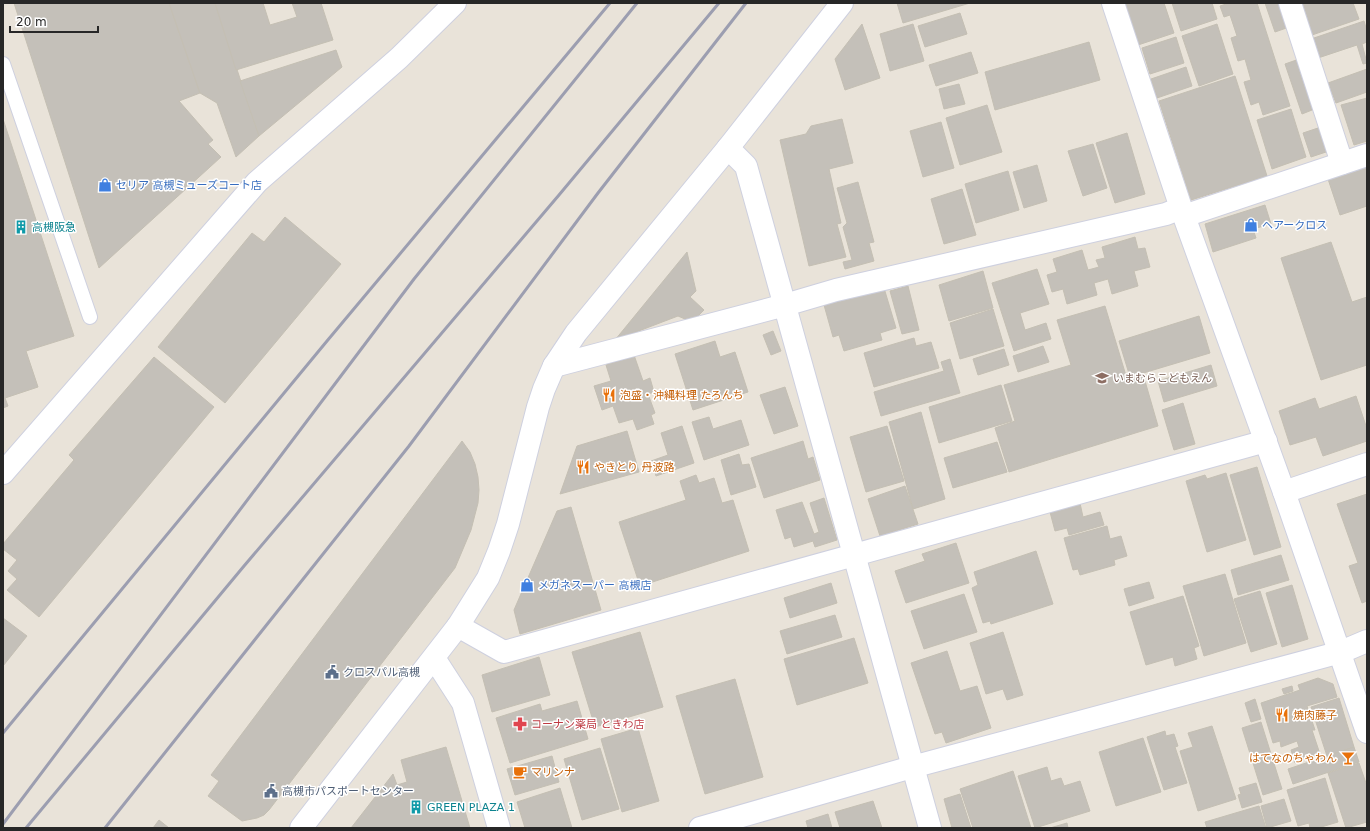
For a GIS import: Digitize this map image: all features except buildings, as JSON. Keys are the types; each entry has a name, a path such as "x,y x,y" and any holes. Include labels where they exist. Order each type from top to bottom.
{"street":[{"path":"3,473 257,182 399,58 455,3"},
{"path":"301,828 458,626 488,578 499,551 516,497 538,407 554,366 576,333 728,148 842,3"},
{"path":"1113,3 1183,212 1341,652 1367,732"},
{"path":"1290,3 1342,163"},
{"path":"728,148 746,166 930,828"},
{"path":"554,366 785,305 836,290 1166,214 1183,212 1367,155"},
{"path":"458,626 504,652 1266,441"},
{"path":"1284,492 1367,464"},
{"path":"700,828 912,767 1341,652 1367,641"},
{"path":"434,658 463,703 499,828"}],"lane":[{"path":"3,64 90,317"}],"railway":[{"path":"3,733 327,341 610,3"},
{"path":"3,824 414,279 637,3"},
{"path":"26,828 244,566 559,195 719,3"},
{"path":"105,828 409,446 598,193 746,3"}],"place":[{"name":"セリア 高槻ミューズコート店","path":"105,185"},
{"name":"ヘアークロス","path":"1251,225"},
{"name":"高槻阪急","path":"21,227"},
{"name":"いまむらこどもえん","path":"1102,378"},
{"name":"泡盛・沖縄料理 たろんち","path":"609,395"},
{"name":"やきとり 丹波路","path":"583,467"},
{"name":"メガネスーパー 高槻店","path":"527,585"},
{"name":"クロスパル高槻","path":"332,672"},
{"name":"焼肉藤子","path":"1282,715"},
{"name":"コーナン薬局 ときわ店","path":"520,724"},
{"name":"はてなのちゃわん","path":"1348,758"},
{"name":"マリンナ","path":"520,772"},
{"name":"高槻市パスポートセンター","path":"271,791"},
{"name":"GREEN PLAZA 1","path":"416,807"}]}
